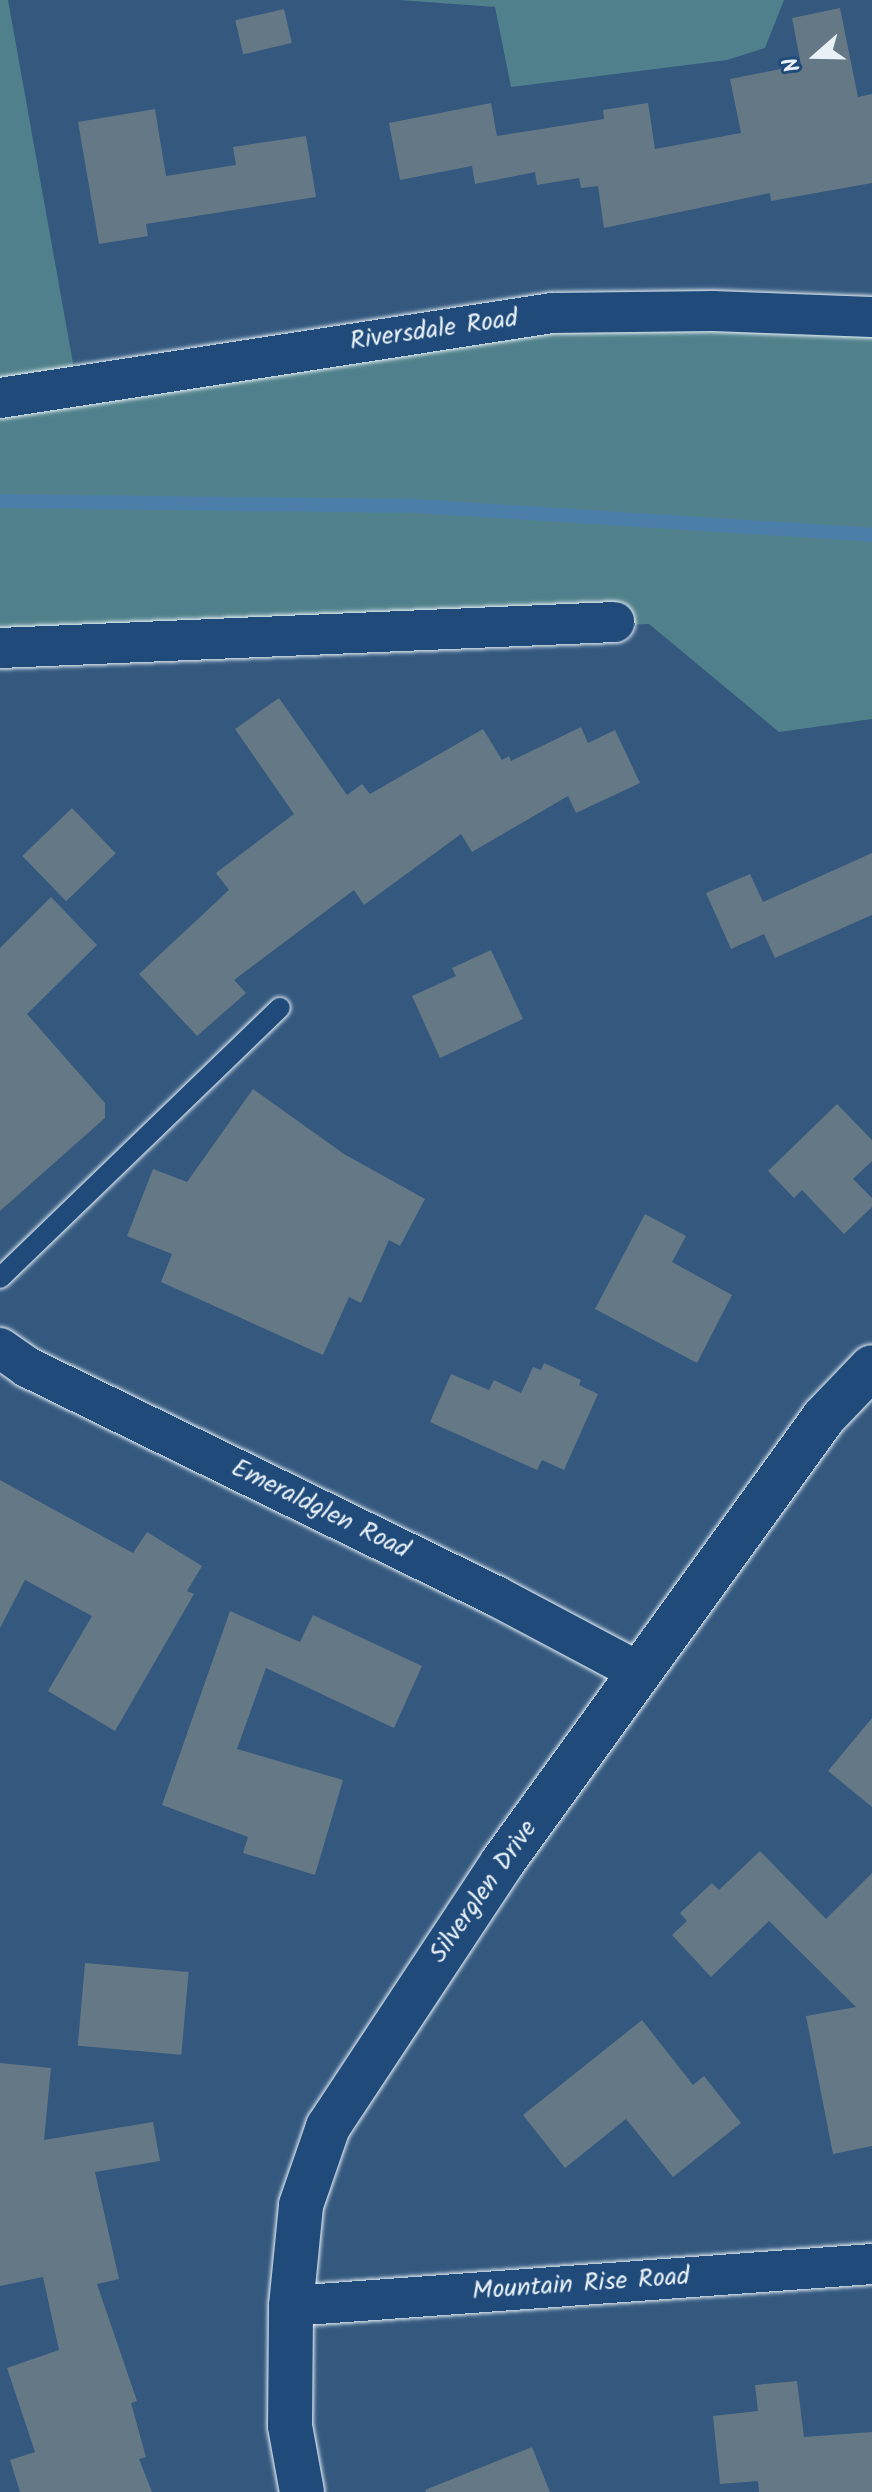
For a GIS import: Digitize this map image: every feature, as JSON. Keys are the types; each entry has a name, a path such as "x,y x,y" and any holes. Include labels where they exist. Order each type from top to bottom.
{"street":[{"name":"Riversdale Road","path":"0,398 552,313 713,311 872,317"},
{"path":"0,648 614,622"},
{"name":"Emeraldglen Road","path":"0,1348 27,1367 496,1596 641,1673"},
{"name":"Silverglen Drive","path":"302,2492 290,2426 291,2306 301,2205 328,2127 502,1863 824,1417 872,1367"},
{"name":"Mountain Rise Road","path":"291,2306 872,2264"}],"lane":[{"path":"0,1278 280,1008"}],"green space":[{"path":"0,0 8,0 76,380 225,355 872,311 872,719 779,732 649,624 0,649"},
{"path":"399,0 784,0 765,48 727,60 511,87 495,7"}],"building":[{"path":"840,8 858,97 872,94 872,183 771,201 770,193 604,228 598,186 581,188 579,178 537,185 535,172 475,184 472,166 400,180 389,123 491,103 497,136 604,119 603,110 648,103 655,149 741,133 730,79 801,65 792,18"},
{"path":"284,9 292,43 243,54 235,20"},
{"path":"155,109 166,176 236,165 233,147 306,136 316,197 146,224 148,236 99,244 78,122"},
{"path":"279,698 347,795 362,784 370,794 483,729 502,760 509,756 511,761 581,727 588,743 615,730 640,783 576,813 568,796 472,852 461,834 364,905 354,890 234,980 246,993 197,1036 139,974 229,890 216,873 294,814 235,729"},
{"path":"72,808 116,853 66,901 22,856"},
{"path":"872,853 872,915 775,958 764,934 731,949 706,893 750,874 763,902"},
{"path":"51,897 97,945 27,1014 105,1103 105,1118 0,1211 0,948"},
{"path":"491,950 523,1019 440,1058 412,996 456,976 452,968"},
{"path":"253,1089 344,1154 425,1199 400,1246 389,1240 361,1303 349,1297 323,1355 161,1282 172,1254 127,1236 153,1169 187,1182"},
{"path":"837,1104 872,1140 872,1161 853,1179 872,1198 872,1207 844,1234 802,1190 794,1198 768,1171"},
{"path":"645,1214 686,1236 672,1262 732,1295 697,1363 595,1309"},
{"path":"544,1363 581,1380 579,1385 598,1394 564,1470 542,1460 537,1470 430,1422 451,1374 489,1390 494,1380 521,1393 533,1367 541,1370"},
{"path":"0,1480 133,1553 147,1532 202,1566 187,1591 194,1594 115,1731 48,1691 92,1616 25,1580 0,1628"},
{"path":"230,1611 300,1642 313,1615 422,1666 394,1728 266,1668 237,1749 343,1780 315,1875 243,1853 248,1837 162,1805"},
{"path":"872,1718 872,1807 828,1771"},
{"path":"760,1851 826,1919 872,1873 872,2146 833,2154 806,2016 856,2007 769,1921 711,1977 672,1935 687,1921 680,1913 712,1883 719,1890"},
{"path":"85,1963 189,1972 181,2055 78,2046"},
{"path":"642,2020 693,2085 704,2076 741,2123 673,2177 626,2119 565,2168 523,2115"},
{"path":"0,2063 51,2068 44,2140 153,2122 160,2161 95,2172 119,2279 97,2284 137,2401 131,2403 146,2457 139,2459 152,2492 20,2492 10,2460 35,2452 7,2368 59,2350 43,2277 0,2286"},
{"path":"797,2381 804,2437 872,2432 872,2492 759,2492 758,2481 720,2484 713,2416 758,2411 755,2385"},
{"path":"532,2447 550,2492 425,2490"}],"waterway":[{"path":"0,501 415,506 872,535"}]}
